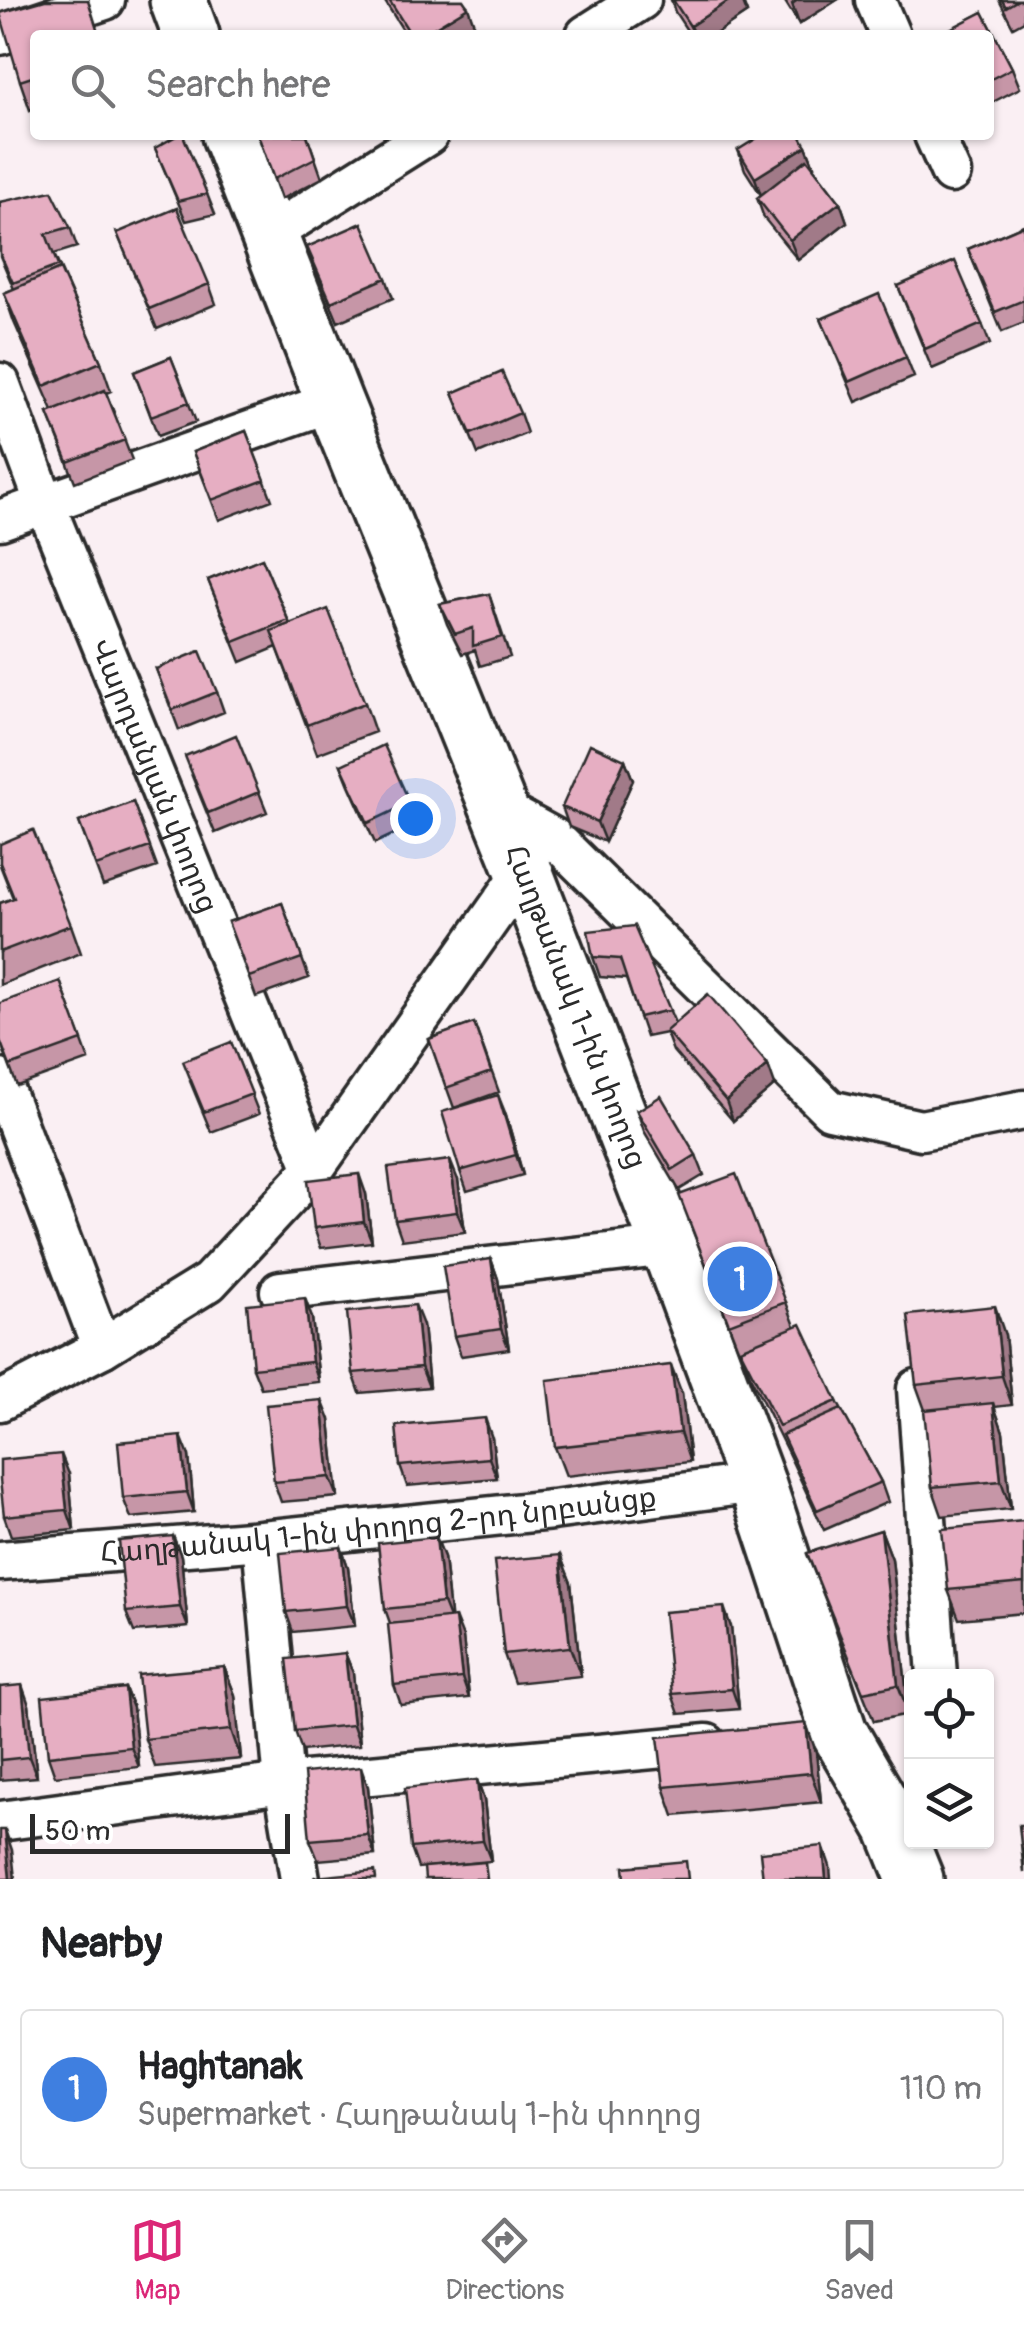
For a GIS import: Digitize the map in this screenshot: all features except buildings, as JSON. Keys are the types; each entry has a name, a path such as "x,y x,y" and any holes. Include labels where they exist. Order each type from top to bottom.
{"main road":[{"path":"178,0 189,30"},
{"name":"Հաղթանակ 1-ին փողոց","path":"232,140 524,870 757,1483 819,1734 903,1817 915,1879"}],"street":[{"path":"0,35 105,0"},
{"path":"594,30 641,0"},
{"path":"875,0 888,30"},
{"path":"269,235 420,140"},
{"path":"936,140 952,174"},
{"name":"Վարդանյան փողոց","path":"0,383 314,1169"},
{"path":"0,520 334,401"},
{"path":"499,808 554,838 830,1110 921,1130 1024,1110"},
{"path":"0,1402 102,1348 209,1282 314,1169 524,870"},
{"path":"0,1079 102,1348"},
{"path":"280,1291 668,1246"},
{"path":"917,1390 937,1669"},
{"name":"Հաղթանակ 1-ին փողոց 2-րդ նրբանցք","path":"0,1561 262,1540 532,1512 757,1483"},
{"path":"262,1540 284,1783 300,1879"},
{"path":"0,1821 284,1783 740,1742"}],"place":[{"name":"Haghtanak","path":"740,1279"}]}
